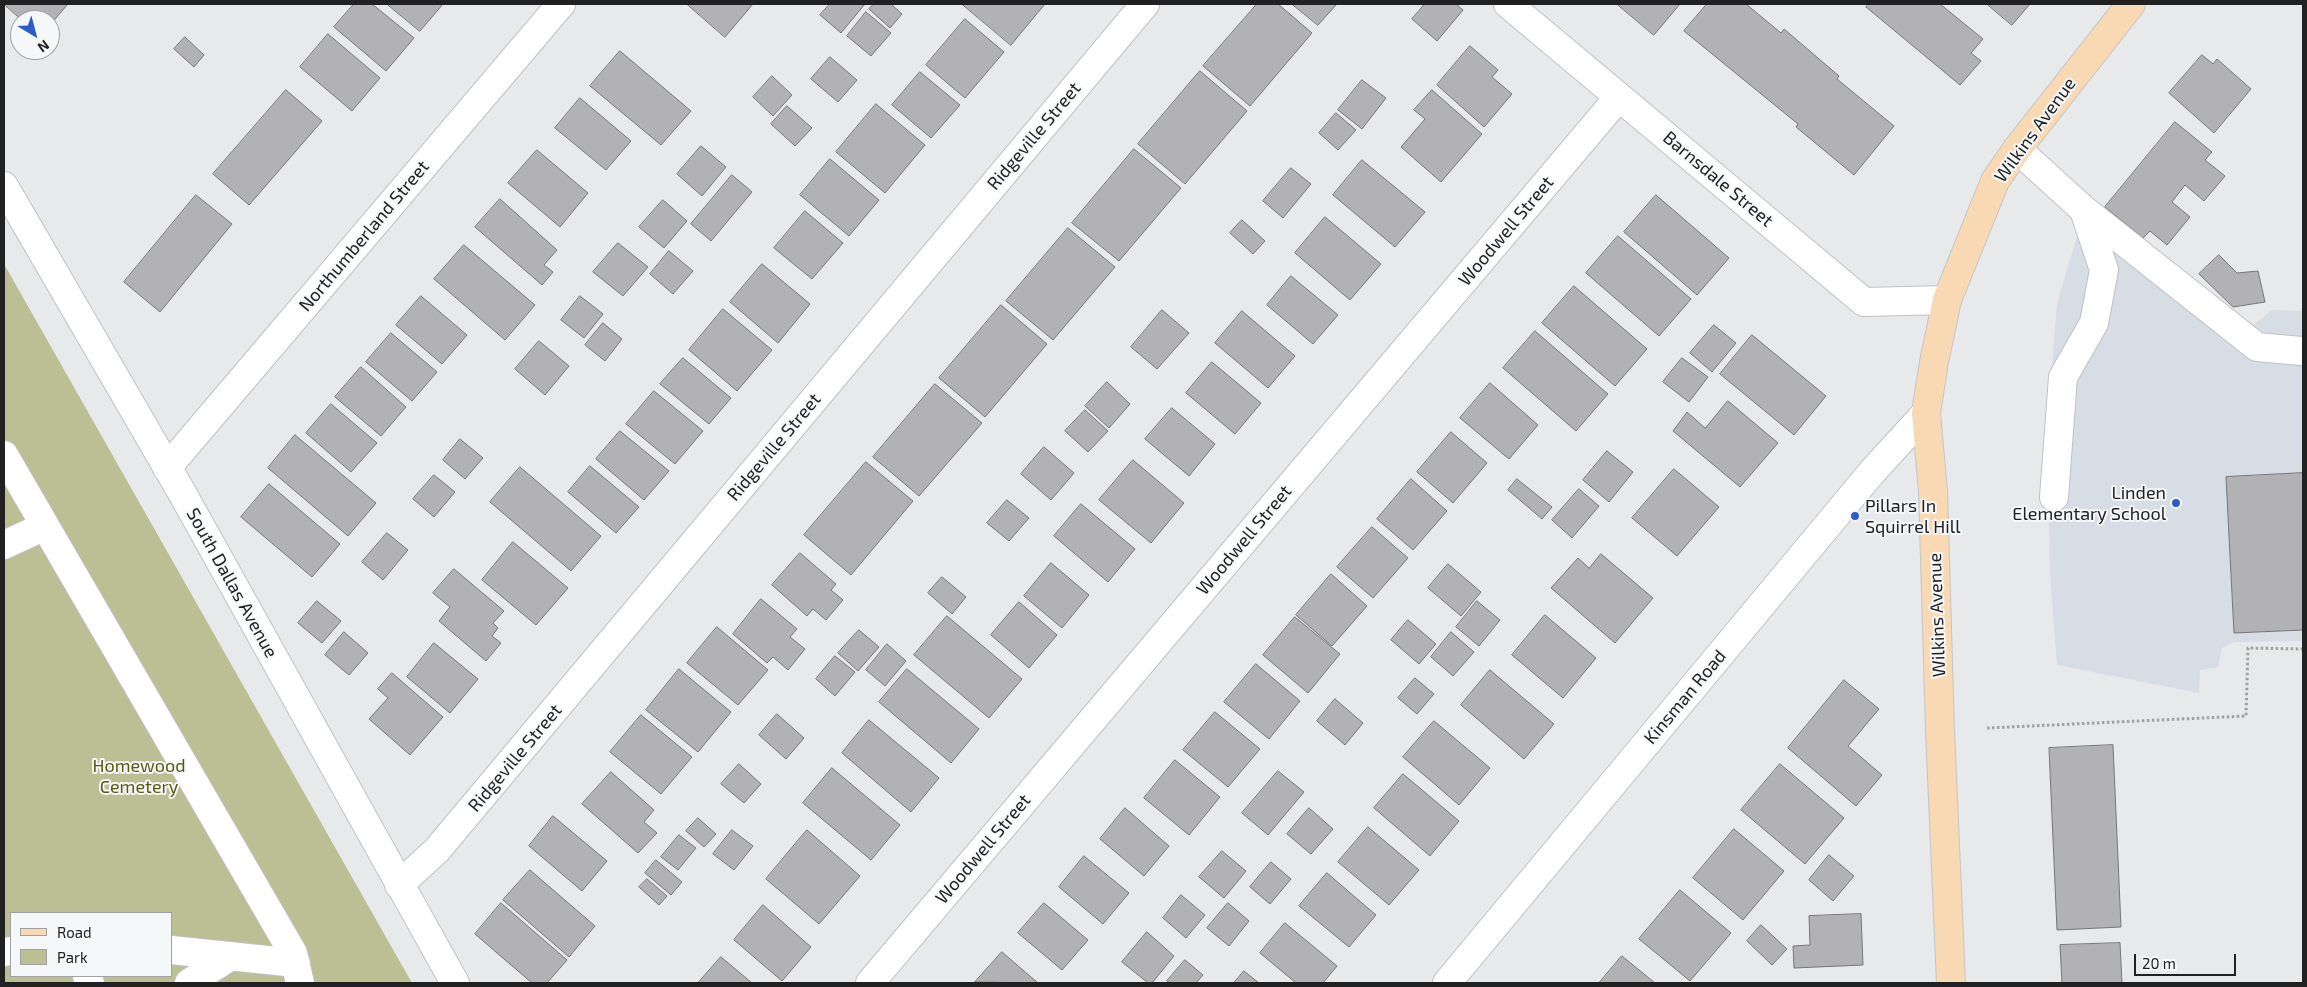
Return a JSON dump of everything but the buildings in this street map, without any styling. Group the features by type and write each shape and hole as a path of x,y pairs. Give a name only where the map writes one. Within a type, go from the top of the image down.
{"main road":[{"name":"Wilkins Avenue","path":"1951,983 1933,491 1926,413 1947,300 1995,181 2017,149 2131,4"}],"street":[{"name":"Northumberland Street","path":"167,468 561,4"},
{"name":"Ridgeville Street","path":"399,885 437,850 1145,4"},
{"name":"Barnsdale Street","path":"1508,4 1864,302 1947,300"},
{"name":"Woodwell Street","path":"870,983 1619,97"},
{"path":"2017,149 2084,210 2257,346 2301,351"},
{"name":"South Dallas Avenue","path":"4,186 167,468 455,983"},
{"path":"2054,497 2064,378 2094,323 2104,270 2084,210"},
{"name":"Kinsman Road","path":"1447,983 1872,472 1926,413"},
{"path":"4,455 294,953 298,973 231,956 172,950"},
{"path":"4,545 45,526"},
{"path":"189,983 231,956"}],"path":[{"path":"1987,728 2246,716 2248,648 2303,649"}],"shaded area":[{"name":"Linden Elementary School","path":"2082,220 2239,337 2272,310 2303,311 2303,641 2234,642 2222,648 2218,667 2200,670 2199,693 2057,665 2050,573 2047,432 2057,303"}],"green space":[{"name":"Homewood Cemetery","path":"4,264 412,983 4,983"}],"place":[{"name":"Linden Elementary School","path":"2176,503"},
{"name":"Pillars In Squirrel Hill","path":"1855,516"}]}
